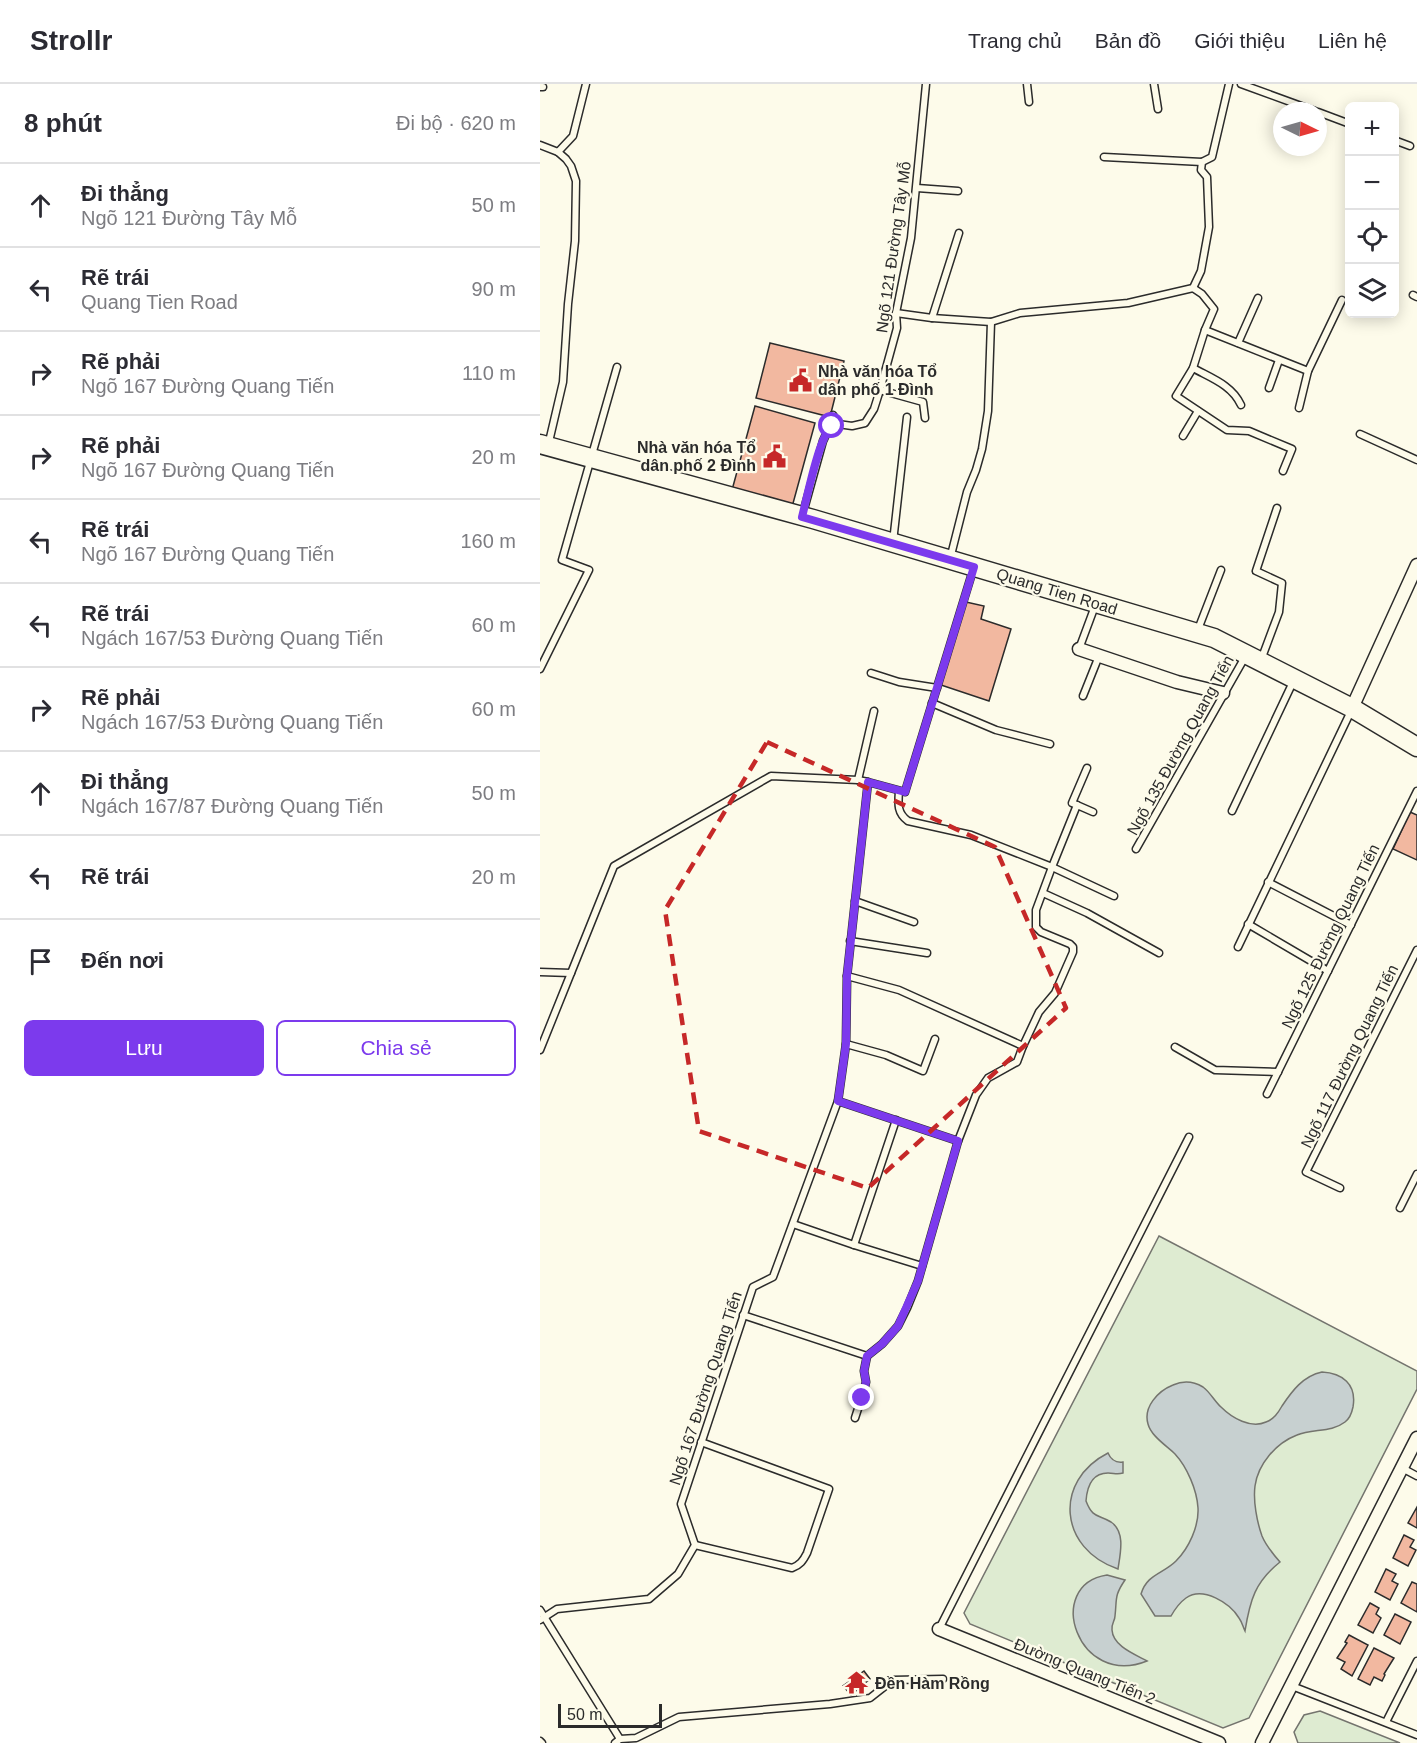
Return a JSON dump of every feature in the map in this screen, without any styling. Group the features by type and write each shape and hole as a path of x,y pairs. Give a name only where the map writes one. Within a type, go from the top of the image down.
{"street":[{"name":"Quang Tien Road","path":"544,445 756,501 802,517 1214,638 1352,708 1417,747"},
{"path":"1352,708 1417,565"},
{"path":"1079,649 1177,682 1223,693"},
{"path":"1262,1743 1417,1438"},
{"name":"Đường Quang Tiến 2","path":"939,1629 1219,1743"}],"lane":[{"path":"558,152 573,136 586,84"},
{"name":"Ngõ 121 Đường Tây Mỗ","path":"838,424 858,426 865,423 874,409 897,328 896,313 911,238 917,188 926,84"},
{"path":"1027,84 1029,102"},
{"path":"1154,84 1158,109"},
{"path":"1104,157 1202,162 1212,157 1229,84"},
{"path":"1241,84 1289,102"},
{"path":"1327,116 1345,122"},
{"path":"1399,142 1410,146"},
{"path":"540,145 558,152 566,159 576,181 575,241 563,382 544,445"},
{"path":"1193,288 1201,271 1209,227 1207,177 1201,170 1202,162"},
{"path":"917,188 958,191"},
{"path":"932,318 959,233"},
{"path":"896,313 992,322 1020,313 1128,303 1193,288 1202,294 1214,309 1193,368 1176,396 1227,430 1249,431 1292,449 1283,471"},
{"path":"1238,343 1258,298"},
{"path":"1299,408 1308,371 1342,300"},
{"path":"950,559 967,492 982,449 988,411 992,322"},
{"path":"1205,330 1308,371"},
{"path":"1269,388 1279,360"},
{"path":"540,669 589,570 562,560 617,367"},
{"path":"1193,368 1224,384 1232,391 1241,405"},
{"path":"880,390 923,402 925,418"},
{"path":"1183,436 1198,411"},
{"path":"802,517 823,441 829,428 838,424 833,415"},
{"path":"893,543 907,417"},
{"path":"1360,434 1417,460"},
{"name":"Ngõ 135 Đường Quang Tiến","path":"1136,849 1223,693 1254,657 1279,612 1282,583 1256,571 1277,508"},
{"path":"540,1050 614,866 771,776 858,780 905,792 974,567"},
{"path":"1196,632 1221,570"},
{"path":"1079,649 1096,603"},
{"path":"1083,696 1099,656"},
{"path":"871,673 899,682 938,688"},
{"path":"1232,812 1295,679"},
{"path":"932,703 996,730 1050,744"},
{"path":"1238,947 1352,708"},
{"path":"858,780 874,711"},
{"path":"1086,768 1072,803 1093,812"},
{"name":"Ngõ 167 Đường Quang Tiến","path":"695,1545 681,1504 753,1287 773,1277 838,1101 846,1044 850,941 868,782"},
{"path":"899,791 899,810 901,816 908,820 971,835 1052,867 1114,896"},
{"name":"Ngõ 125 Đường Quang Tiến","path":"1267,1094 1417,791"},
{"path":"855,1418 866,1382 864,1371 867,1356 882,1344 898,1326 907,1308 922,1266 958,1141 976,1095 988,1078 1017,1062 1039,1012 1055,993 1073,952 1070,944 1041,932 1035,927 1036,910 1077,805"},
{"path":"1268,882 1351,925"},
{"path":"1043,893 1087,913 1160,953"},
{"path":"855,901 915,922"},
{"path":"1248,924 1328,971"},
{"path":"850,941 927,953"},
{"name":"Ngõ 117 Đường Quang Tiến","path":"1340,1188 1306,1172 1417,950"},
{"path":"540,972 571,973"},
{"path":"847,976 899,990 1023,1046"},
{"path":"846,1044 886,1055 923,1071 935,1039"},
{"path":"1175,1047 1215,1070 1278,1072"},
{"path":"838,1101 958,1141"},
{"path":"854,1245 896,1120"},
{"path":"939,1629 1189,1137"},
{"path":"1400,1208 1417,1174"},
{"path":"793,1224 922,1266"},
{"path":"743,1315 867,1356"},
{"path":"542,1618 557,1609 649,1599 678,1574 695,1545 792,1568 804,1560 829,1489 701,1443"},
{"path":"1402,1468 1417,1476"},
{"path":"540,1610 542,1618 617,1741 636,1738 679,1717 830,1704 870,1698 893,1680 943,1679"},
{"path":"1386,1722 1417,1661"},
{"path":"1291,1685 1417,1736"}],"highlighted area":[{"path":"767,742 995,847 1066,1008 868,1188 699,1131 665,910"}],"green space":[{"path":"1159,1236 1417,1371 1417,1389 1249,1718 1223,1728 970,1624 964,1613"},
{"path":"1320,1711 1400,1743 1298,1743 1294,1732 1304,1715"}],"shaded area":[{"path":"1322,1372 1342,1377 1347,1381 1353,1392 1353,1409 1348,1419 1340,1425 1303,1433 1282,1443 1269,1455 1260,1470 1255,1486 1257,1518 1264,1540 1280,1562 1259,1584 1249,1610 1245,1631 1235,1612 1223,1602 1208,1595 1200,1594 1186,1598 1171,1616 1155,1616 1141,1594 1147,1582 1176,1561 1185,1550 1195,1529 1198,1508 1193,1486 1184,1465 1156,1437 1148,1424 1148,1412 1153,1400 1173,1385 1191,1383 1203,1387 1225,1411 1236,1418 1248,1423 1260,1424 1276,1416 1299,1385 1309,1377"},
{"path":"1108,1453 1110,1458 1123,1462 1123,1473 1108,1473 1094,1478 1089,1486 1086,1501 1094,1513 1111,1522 1119,1532 1121,1551 1118,1569 1098,1559 1084,1546 1074,1531 1070,1514 1071,1497 1078,1480 1090,1465"},
{"path":"1107,1575 1125,1580 1117,1598 1112,1628 1113,1636 1125,1649 1147,1661 1123,1666 1103,1661 1087,1649 1077,1632 1073,1614 1077,1597 1088,1583"}],"building":[{"name":"Nhà văn hóa Tổ dân phố 1 Đình","path":"770,343 844,361 830,417 756,398"},
{"name":"Nhà văn hóa Tổ dân phố 2 Đình","path":"755,406 815,423 792,507 732,490"},
{"path":"966,602 984,606 981,619 1011,629 989,701 941,685"},
{"path":"1410,812 1417,815 1417,860 1393,849"},
{"path":"1417,1507 1417,1528 1408,1523"},
{"path":"1404,1535 1414,1540 1410,1547 1416,1550 1408,1566 1393,1558"},
{"path":"1386,1569 1396,1574 1392,1581 1398,1584 1390,1600 1375,1592"},
{"path":"1412,1582 1417,1584 1417,1612 1401,1603"},
{"path":"1370,1603 1379,1608 1376,1614 1381,1618 1373,1633 1358,1625"},
{"path":"1395,1614 1411,1622 1400,1644 1384,1635"},
{"path":"1349,1635 1368,1645 1352,1676 1341,1669 1345,1662 1337,1658 1347,1643 1345,1642"},
{"path":"1374,1648 1394,1658 1382,1681 1374,1677 1370,1685 1358,1679"},
{"name":"Đền Hàm Rồng","path":"864,1671 870,1679 851,1695 843,1686"}],"place":[{"name":"Nhà văn hóa Tổ dân phố 1 Đình","path":"800,380"},
{"name":"Nhà văn hóa Tổ dân phố 2 Đình","path":"774,456"},
{"name":"Đền Hàm Rồng","path":"857,1683"}],"route":[{"path":"832,426 823,441 802,517 974,567 905,792 868,782 847,976 846,1044 838,1101 958,1141 918,1281 898,1326 882,1344 867,1356 864,1371 866,1382 862,1398"}]}
